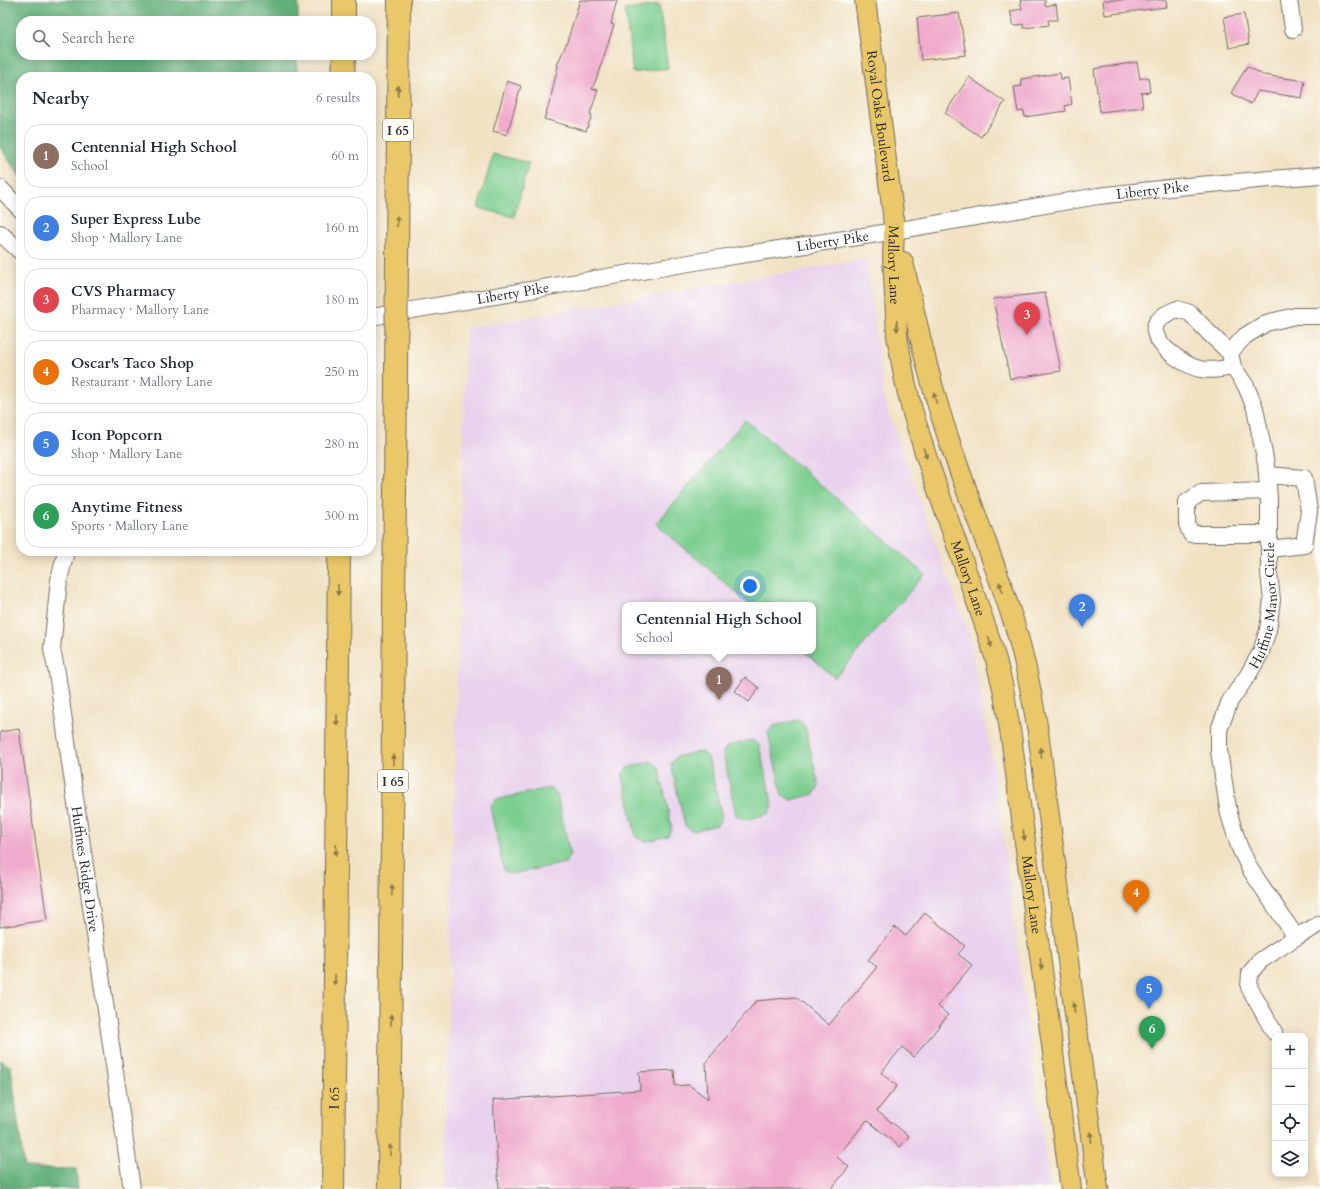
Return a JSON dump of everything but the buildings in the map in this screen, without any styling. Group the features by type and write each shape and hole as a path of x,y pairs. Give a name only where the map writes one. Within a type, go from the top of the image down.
{"highway":[{"path":"344,0 344,16"},
{"name":"I 65","path":"389,1189 399,0"},
{"path":"343,72 344,60"},
{"name":"I 65","path":"333,1189 338,556"}],"main road":[{"name":"Royal Oaks Boulevard","path":"865,0 893,213 894,231"},
{"name":"Mallory Lane","path":"894,231 901,254 928,374 936,401 1014,623 1031,692 1037,725 1098,1189"},
{"name":"Mallory Lane","path":"894,231 893,256 897,336 905,381 926,456 987,631 1003,688 1011,736 1071,1189"},
{"path":"1019,796 1045,792"}],"street":[{"path":"1289,0 1293,29"},
{"name":"Liberty Pike","path":"376,316 1098,196 1187,186 1320,175"},
{"path":"0,188 16,205"},
{"path":"0,233 16,247"},
{"name":"Huffine Manor Circle","path":"1296,937 1250,869 1239,846 1229,814 1219,751 1219,730 1230,701 1248,675 1261,652 1268,630 1272,600 1269,573 1270,542 1266,464 1255,408 1246,386 1232,360 1232,350 1245,336 1266,323 1295,316 1320,316"},
{"path":"1304,478 1309,511 1304,545 1270,542 1191,534 1187,524 1187,502 1201,493 1304,478"},
{"name":"Huffines Ridge Drive","path":"65,556 59,580 52,649 57,673 132,1189"},
{"path":"1274,1032 1249,987 1250,973 1260,961 1296,937 1320,924"}],"shaded area":[{"path":"867,259 884,400 970,638 993,762 1050,1189 444,1189 466,328"}],"green space":[{"path":"0,0 298,0 298,16 16,16 16,60 297,60 297,72 16,72 16,171 0,147"},
{"path":"659,5 668,68 633,73 625,10"},
{"path":"493,154 529,163 514,217 478,208"},
{"path":"745,420 925,574 835,678 807,654 816,654 816,602 747,602 656,524"},
{"path":"798,720 805,726 819,786 814,794 791,800 782,795 768,733 773,726"},
{"path":"752,740 759,745 773,806 768,814 745,820 736,815 723,753 727,746"},
{"path":"700,751 708,757 722,817 717,825 694,831 685,826 671,764 676,757"},
{"path":"651,761 659,767 672,828 668,836 645,842 636,837 622,774 627,768"},
{"path":"549,788 557,794 570,855 565,863 511,874 504,871 490,807 495,800"},
{"path":"0,1060 11,1067 24,1168 76,1169 78,1189 0,1189"}],"place":[{"name":"CVS Pharmacy","path":"1027,335"},
{"name":"Super Express Lube","path":"1082,627"},
{"name":"Centennial High School","path":"719,700"},
{"name":"Oscar's Taco Shop","path":"1136,913"},
{"name":"Icon Popcorn","path":"1149,1009"},
{"name":"Anytime Fitness","path":"1152,1049"}]}
